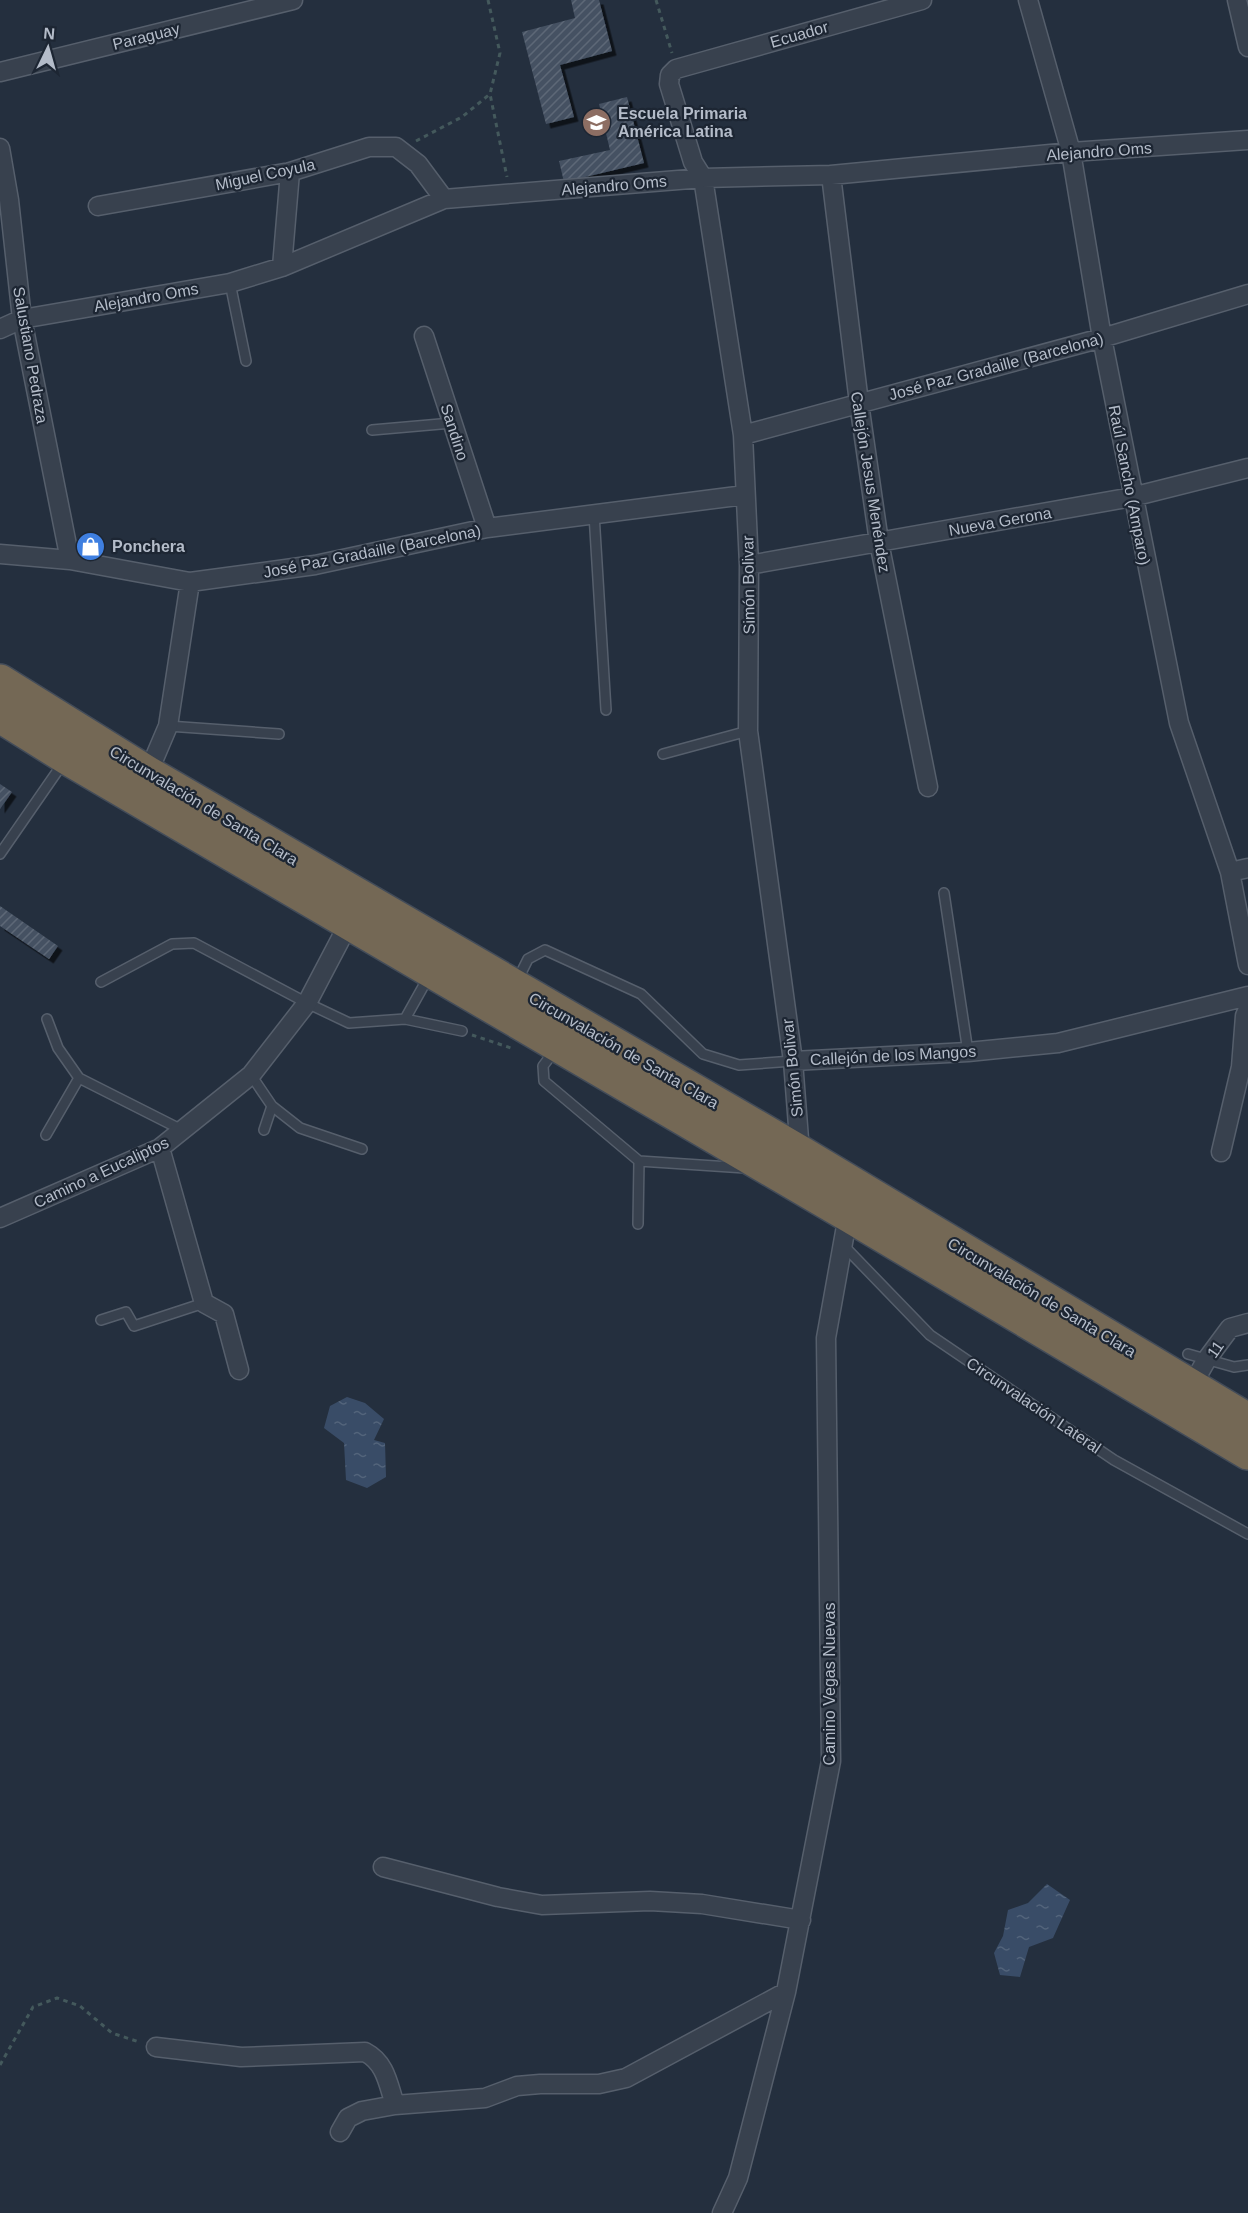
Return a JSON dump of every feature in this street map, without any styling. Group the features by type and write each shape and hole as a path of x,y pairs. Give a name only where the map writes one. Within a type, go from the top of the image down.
{"highway":[{"name":"Circunvalación de Santa Clara","path":"0,681 148,773 515,986 786,1167 845,1230 1248,1453"},
{"name":"Circunvalación de Santa Clara","path":"0,716 66,758 432,971 551,1056 786,1167 1199,1373 1248,1420"}],"street":[{"name":"Paraguay","path":"0,72 293,0"},
{"name":"Ecuador","path":"676,69 922,0"},
{"name":"Raúl Sancho (Amparo)","path":"1028,0 1071,152 1102,338 1132,497 1179,723 1230,872 1248,965"},
{"path":"1237,0 1248,48"},
{"name":"Simón Bolivar","path":"676,69 670,75 669,84 693,162 703,178 742,435 749,565 748,731 793,1061 786,1167"},
{"name":"Alejandro Oms","path":"0,329 22,319 230,283 282,267 444,199 703,178 831,175 1071,152 1248,140"},
{"name":"Miguel Coyula","path":"98,206 290,172 369,147 396,147"},
{"path":"396,147 418,164 444,199"},
{"name":"Salustiano Pedraza","path":"0,148 4,201 22,319 70,560"},
{"path":"282,267 290,172"},
{"name":"Callejón Jesus Menéndez","path":"831,175 859,403 879,542 928,787"},
{"name":"José Paz Gradaille (Barcelona)","path":"742,435 1102,338 1248,294"},
{"name":"Sandino","path":"424,336 487,528"},
{"name":"Nueva Gerona","path":"749,565 1132,497 1248,468"},
{"name":"José Paz Gradaille (Barcelona)","path":"0,554 70,560 190,582 315,565 487,528 745,495"},
{"path":"148,773 168,726 190,582"},
{"path":"1230,872 1248,868"},
{"name":"Camino a Eucaliptos","path":"0,1218 160,1148 251,1075 307,1003 349,923"},
{"name":"Callejón de los Mangos","path":"793,1061 968,1052 1058,1043 1248,996"},
{"path":"1221,1152 1241,1067 1245,1016 1248,1009"},
{"path":"160,1148 204,1303 224,1314 239,1370"},
{"name":"Camino Vegas Nuevas","path":"722,2213 738,2178 786,1992 831,1761 826,1338 845,1230"},
{"name":"11","path":"1199,1373 1230,1328 1248,1323"},
{"path":"383,1867 498,1897 542,1905 650,1901 702,1904 801,1920"},
{"path":"340,2132 348,2118 362,2111 395,2105 485,2098 517,2086 599,2084 626,2078 786,1992"},
{"path":"156,2047 241,2057 365,2052 375,2057 382,2066 395,2105"}],"lane":[{"path":"230,283 246,361"},
{"path":"372,430 452,423"},
{"path":"594,514 606,710"},
{"path":"168,726 279,734"},
{"path":"663,754 748,731"},
{"path":"0,854 66,758"},
{"path":"944,893 968,1052"},
{"path":"101,982 172,944 194,943 349,1023 405,1019 462,1031"},
{"name":"Callejón de los Mangos","path":"515,986 528,959 545,950 641,994 703,1054 739,1065 793,1061"},
{"path":"405,1019 432,971"},
{"path":"47,1019 58,1048 79,1078 184,1131"},
{"path":"551,1056 544,1081 639,1161 786,1167"},
{"path":"251,1075 272,1106 300,1128 362,1149"},
{"path":"46,1135 79,1078"},
{"path":"264,1130 272,1106"},
{"path":"638,1224 639,1161"},
{"name":"Circunvalación Lateral","path":"845,1230 930,1335 1114,1460 1248,1534"},
{"path":"101,1320 126,1312 134,1326 204,1303"},
{"path":"1188,1354 1199,1373 1248,1365"}],"path":[{"path":"488,0 501,52 490,94 511,194"},
{"path":"656,0 676,69"},
{"path":"396,147 415,142 462,117 490,94"},
{"path":"462,1031 517,1050 551,1056"},
{"path":"0,2065 33,2007 57,1998 80,2006 112,2033 156,2047"}],"water":[{"path":"347,1397 365,1403 384,1419 374,1440 385,1443 386,1477 367,1488 346,1480 344,1443 324,1428 330,1406"},
{"path":"1047,1884 1070,1900 1053,1938 1029,1947 1020,1977 1000,1975 994,1953 1003,1936 1008,1910 1028,1903"}],"building":[{"path":"571,0 599,0 612,51 560,65 574,117 546,124 522,32 575,18"},
{"path":"627,97 644,163 564,182 559,161 610,150 599,104"},
{"path":"0,784 12,792 0,809"},
{"path":"0,906 58,946 49,959 0,926"}],"place":[{"name":"Escuela Primaria América Latina","path":"597,122"},
{"name":"Ponchera","path":"91,546"}]}
